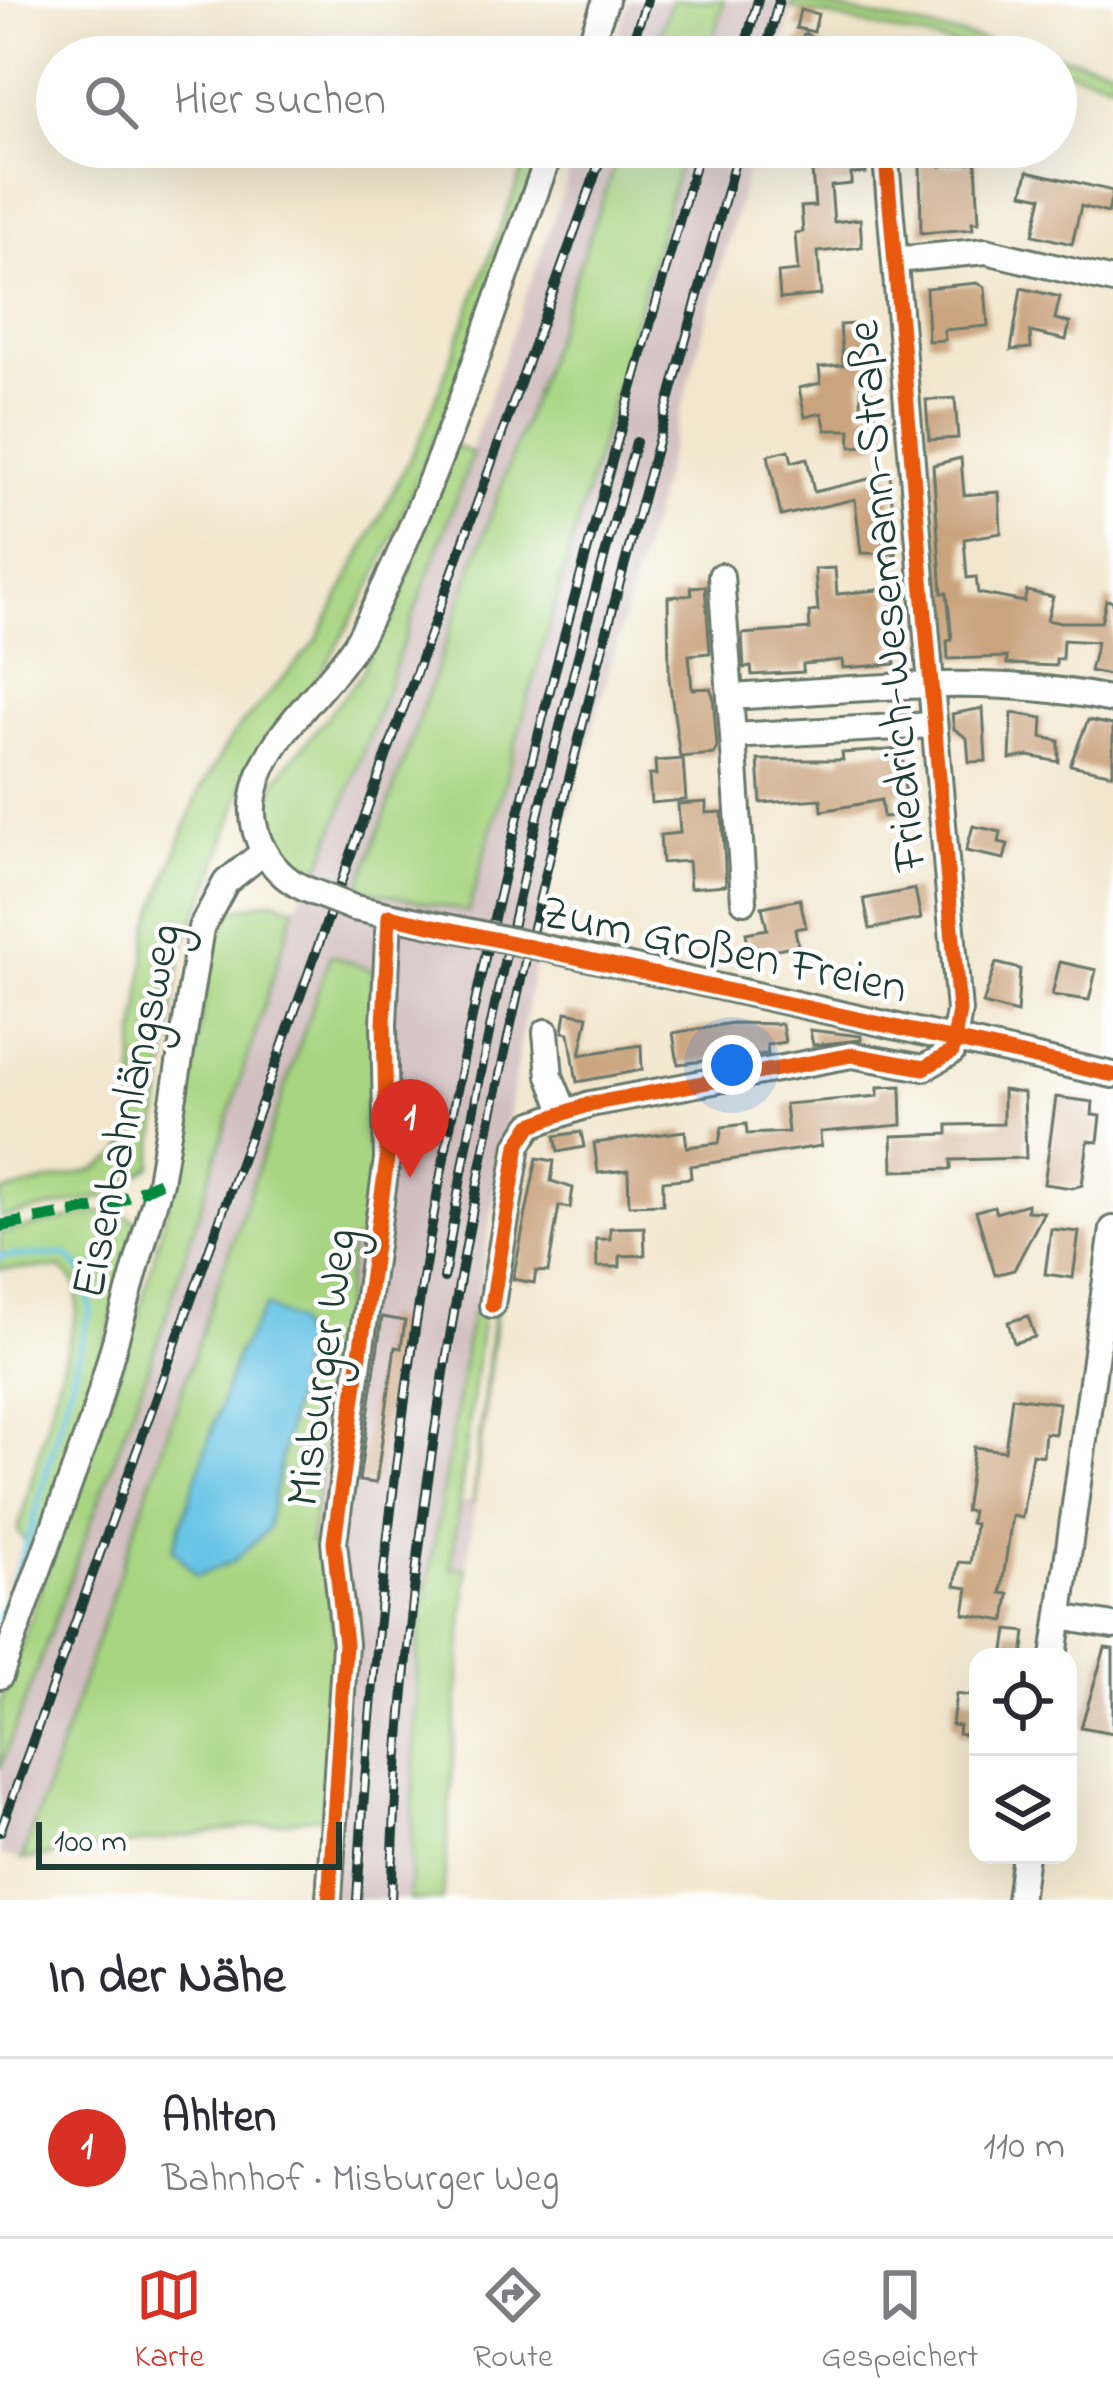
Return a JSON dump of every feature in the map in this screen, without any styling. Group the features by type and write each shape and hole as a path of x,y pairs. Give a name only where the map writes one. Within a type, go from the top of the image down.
{"street":[{"path":"593,36 606,0"},
{"path":"264,852 252,813 261,772 328,683 370,615 420,506 544,168"},
{"name":"Friedrich-Wesemann-Straße","path":"887,168 959,1011 955,1039"},
{"path":"896,260 986,251 1113,281"},
{"path":"721,576 744,901"},
{"path":"730,697 930,686 1072,691 1113,700"},
{"path":"733,736 933,724"},
{"name":"Zum Großen Freien","path":"264,852 290,883 353,908 1113,1075"},
{"name":"Eisenbahnlängsweg","path":"0,1676 94,1416 160,1182 201,928 226,882 264,852"},
{"name":"Misburger Weg","path":"329,1900 345,1644 334,1542 387,1159 384,1024 389,916"},
{"path":"545,1032 550,1076 564,1110"},
{"path":"492,1305 518,1145 531,1125 564,1110 852,1055 924,1068 944,1061 955,1039"},
{"path":"1056,1648 1101,1393 1113,1229"},
{"path":"1061,1617 1113,1625"},
{"path":"1019,1900 1024,1864"}],"shaded area":[{"path":"630,0 672,0 659,36 617,36"},
{"path":"724,0 794,0 785,36 715,36"},
{"path":"571,168 614,168 359,887 467,912 678,168 748,168 544,906 418,1646 410,1900 320,1900 323,1816 310,1543 352,1241 365,1243 331,956 22,1860 0,1855 0,1769 158,1341 307,874 322,863"},
{"path":"461,1502 475,1502 467,1568 451,1569"}],"green space":[{"path":"672,0 724,0 715,36 659,36"},
{"path":"794,0 965,36 914,36 792,8"},
{"path":"1077,59 1113,67 1113,82 1077,73"},
{"path":"523,168 537,168 448,406 376,577 315,684 247,773 212,881 182,948 152,1166 104,1197 0,1218 0,1193 95,1170 122,1153 135,1121 134,1053 149,925 199,792 234,733 316,642 423,433"},
{"path":"614,168 678,168 468,912 359,888"},
{"path":"450,445 473,453 322,863 307,874 290,865 267,807 278,777 361,675"},
{"path":"274,900 295,907 158,1341 0,1769 0,1703 138,1316 174,1181 213,941 235,909"},
{"path":"330,955 372,970 378,1149 366,1243 352,1242 310,1542 323,1544 337,1650 323,1816 22,1860"},
{"path":"116,1209 138,1223 82,1428 32,1552 18,1531 77,1310 77,1285 61,1268 0,1269 0,1233"},
{"path":"497,1309 473,1504 493,1310"},
{"path":"483,1312 451,1568 467,1568 443,1900 410,1900 418,1646 471,1314"}],"water":[{"path":"266,1306 296,1322 304,1344 267,1530 234,1561 197,1576 173,1549 237,1354"}],"building":[{"path":"800,10 818,14 814,32 796,28"},
{"path":"812,168 865,168 866,173 851,174 851,184 831,186 834,222 860,219 862,247 818,252 821,295 780,299 778,273 798,271 795,233 803,232 801,207 815,206"},
{"path":"920,168 976,168 979,222 972,222 973,229 921,233"},
{"path":"1028,171 1113,191 1108,213 1081,206 1072,244 1033,235 1042,197 1023,193"},
{"path":"977,283 985,287 988,326 944,330 945,340 928,341 926,288"},
{"path":"1021,288 1060,297 1055,319 1070,323 1066,340 1030,332 1031,348 1011,350"},
{"path":"869,323 874,377 861,378 861,411 875,410 878,445 851,447 850,430 826,430 822,413 805,417 799,388 821,383 819,367 843,365 840,325"},
{"path":"955,398 958,438 929,440 926,400"},
{"path":"789,450 792,462 807,458 814,492 890,474 896,554 861,553 855,499 781,516 768,455"},
{"path":"961,458 964,495 999,492 1001,533 964,539 967,578 976,577 978,593 1024,602 1027,591 1053,597 1047,620 1056,622 1101,622 1106,600 1113,601 1113,676 1090,671 1097,642 1063,640 1062,659 1056,659 1056,666 1007,664 1007,657 948,659 947,641 952,640 947,593 942,593 933,465"},
{"path":"835,568 837,594 889,589 895,664 843,668 842,660 803,664 803,672 752,675 751,667 744,668 742,634 810,629 809,612 818,611 815,569"},
{"path":"705,586 710,653 689,655 692,689 710,688 713,695 717,747 714,754 680,757 669,678 668,597 692,595 691,587"},
{"path":"983,708 986,761 969,762 967,738 954,729 952,714"},
{"path":"1012,713 1043,718 1042,737 1059,741 1059,762 1029,756 1010,759"},
{"path":"1088,720 1113,725 1113,774 1070,765"},
{"path":"902,749 905,792 896,793 898,816 883,817 881,800 822,811 821,799 761,803 758,760 843,760 842,753"},
{"path":"683,759 686,800 651,803 649,775 656,775 655,761"},
{"path":"706,802 706,813 722,812 726,885 690,888 688,861 662,863 660,835 680,833 678,804"},
{"path":"973,826 1001,832 999,842 1008,844 1004,859 966,851"},
{"path":"915,889 921,919 870,929 864,899"},
{"path":"800,899 806,927 795,929 798,945 750,954 746,933 767,929 762,907"},
{"path":"1060,962 1096,970 1089,1000 1052,995"},
{"path":"996,963 1020,969 1017,1013 983,1004"},
{"path":"566,1012 588,1016 580,1055 641,1045 642,1070 577,1082 569,1033 563,1032"},
{"path":"732,1023 782,1024 785,1042 767,1045 768,1054 678,1064 673,1033"},
{"path":"810,1030 861,1036 861,1040 813,1045"},
{"path":"901,1086 902,1125 820,1132 821,1146 690,1166 691,1178 663,1181 663,1204 629,1205 628,1170 598,1173 594,1143 685,1131 687,1147 719,1143 722,1127 746,1124 747,1134 788,1132 785,1104 878,1096 878,1087"},
{"path":"1003,1090 1024,1093 1026,1158 951,1160 951,1169 893,1171 892,1136 948,1134 948,1125 1003,1124"},
{"path":"1056,1097 1093,1102 1092,1115 1101,1116 1098,1142 1088,1141 1082,1185 1072,1188 1044,1184"},
{"path":"581,1132 584,1147 558,1152 555,1136"},
{"path":"537,1158 554,1161 551,1181 573,1188 570,1208 559,1206 548,1272 536,1271 534,1283 513,1279"},
{"path":"1027,1204 1027,1211 1044,1212 1014,1270 995,1275 976,1211 994,1206 996,1213"},
{"path":"644,1227 645,1255 620,1256 620,1267 597,1267 596,1239 610,1239 610,1228"},
{"path":"1051,1229 1079,1232 1073,1278 1045,1274"},
{"path":"1028,1316 1035,1337 1014,1343 1008,1322"},
{"path":"382,1317 405,1321 401,1348 395,1347 376,1483 359,1481"},
{"path":"1012,1397 1059,1403 1055,1434 1045,1433 1043,1456 1032,1454 1022,1518 1012,1516 1001,1593 1009,1594 1005,1621 964,1614 968,1588 955,1586 959,1562 970,1563 973,1544 972,1511 965,1511 974,1447 1005,1451"},
{"path":"1008,1630 1026,1632 1024,1648 1005,1648"},
{"path":"1105,1648 1113,1649 1113,1733 1081,1727"},
{"path":"956,1694 969,1696 969,1736 958,1734 959,1726 952,1725"}],"waterway":[{"path":"0,1256 67,1255 88,1277 90,1310 31,1531 0,1618"}],"railway":[{"path":"634,36 647,0"},
{"path":"748,36 758,0"},
{"path":"770,36 779,0"},
{"path":"0,1832 597,168"},
{"path":"357,1900 390,1520 415,1330 447,1142 530,766 694,168"},
{"path":"391,1900 405,1676 432,1454 468,1233 565,796 733,168"},
{"path":"444,1278 482,1067 528,857 636,442"}],"marked path":[{"path":"0,1226 108,1206 160,1182"}],"cycle path":[{"path":"492,1305 518,1145 531,1125 590,1104 852,1055 924,1068 952,1052 959,1011 887,168"},
{"path":"329,1900 345,1644 334,1542 387,1159 384,1024 389,916 1113,1075"}],"place":[{"name":"Ahlten","path":"410,1178"}]}
